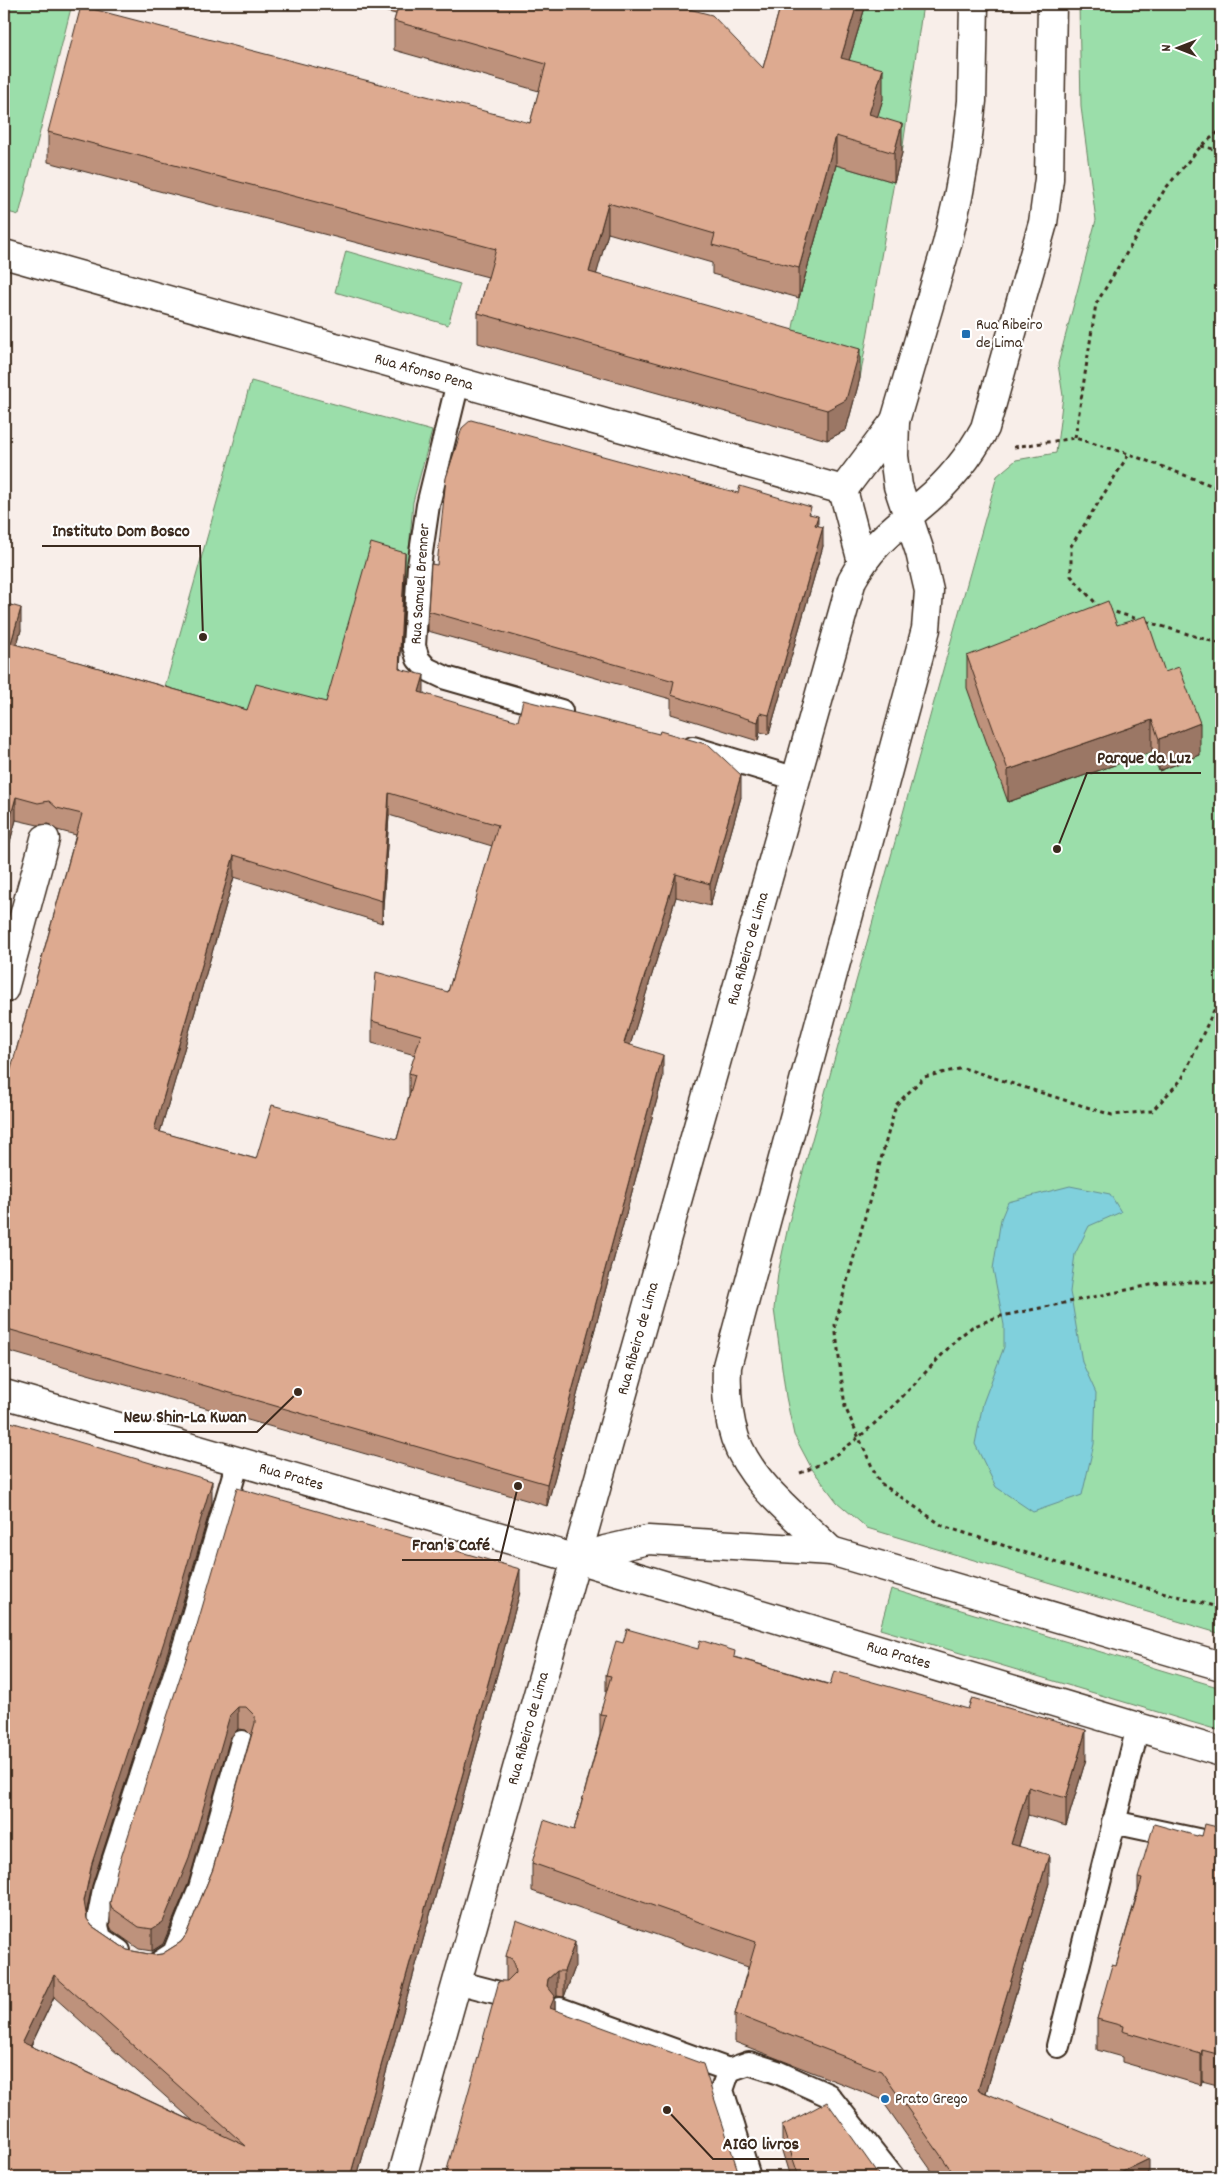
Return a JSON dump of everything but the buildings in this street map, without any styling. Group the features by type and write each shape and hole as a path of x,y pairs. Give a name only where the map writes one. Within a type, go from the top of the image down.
{"main road":[{"path":"831,1551 764,1485 745,1459 735,1438 729,1414 726,1391 727,1366 926,629 929,591 920,552 898,486 895,463 895,420 947,244 958,197 966,153 972,101 974,4"},
{"name":"Rua Ribeiro de Lima","path":"402,2177 578,1559 852,580 862,562 883,536 926,501 972,453 985,428 1043,223 1049,179 1052,4"},
{"name":"Rua Afonso Pena","path":"4,254 843,490"},
{"path":"862,562 843,490 895,420"},
{"path":"4,989 45,839"},
{"name":"Rua Prates","path":"4,1394 578,1559 1221,1752"},
{"path":"578,1559 605,1550 648,1540 831,1551 1221,1666"}],"lane":[{"name":"Rua Samuel Brenner","path":"458,382 428,505 419,566 414,646 418,659 426,669 446,678 578,716"},
{"path":"672,742 797,779"},
{"path":"238,1461 185,1643 104,1889 96,1926 100,1938 134,1962 155,1965 174,1953 200,1888 242,1742"},
{"path":"1058,2046 1138,1727"},
{"path":"1114,1822 1221,1845"},
{"path":"457,1982 503,1994"},
{"path":"560,2009 729,2070 749,2063 777,2072 828,2095 893,2177"},
{"path":"729,2070 722,2090 749,2177"}],"path":[{"path":"1075,438 1096,304 1165,189 1201,146 1221,130"},
{"path":"1201,146 1221,151"},
{"path":"972,453 1075,438 1129,454 1221,489"},
{"path":"1129,454 1071,546 1071,576 1100,608 1221,644"},
{"path":"1221,995 1182,1079 1152,1111 1112,1115 963,1068 924,1077 896,1105 835,1325 845,1407 879,1482 943,1526 1077,1569 1221,1608"},
{"path":"764,1485 812,1469 860,1438 958,1338 972,1327 997,1317 1165,1282 1221,1282"}],"green space":[{"path":"4,4 72,4 19,215 4,211"},
{"path":"866,4 923,4 902,153 841,87"},
{"path":"1079,4 1221,4 1221,1634 867,1528 837,1502 812,1469 794,1435 786,1397 774,1309 778,1273 789,1222 997,476 1016,460 1056,453 1063,396 1058,364 1096,220 1081,107"},
{"path":"836,165 894,182 860,378 787,357 799,298"},
{"path":"346,251 460,284 448,325 335,292"},
{"path":"251,381 432,431 413,502 407,576 371,566 326,725 247,733 159,708"},
{"path":"891,1589 1221,1688 1221,1731 880,1629"}],"water":[{"path":"1070,1186 1110,1194 1121,1212 1089,1226 1075,1254 1070,1292 1082,1362 1096,1393 1094,1444 1082,1495 1033,1512 996,1487 975,1444 983,1403 1004,1347 1004,1325 993,1269 1001,1219 1008,1202"}],"place":[{"name":"Rua Ribeiro de Lima","path":"966,334"},
{"name":"Instituto Dom Bosco","path":"203,637"},
{"name":"Parque da Luz","path":"1057,849"},
{"name":"New Shin-La Kwan","path":"298,1392"},
{"name":"Fran's Café","path":"518,1486"},
{"name":"Prato Grego","path":"885,2099"},
{"name":"AIGO livros","path":"667,2110"}]}
